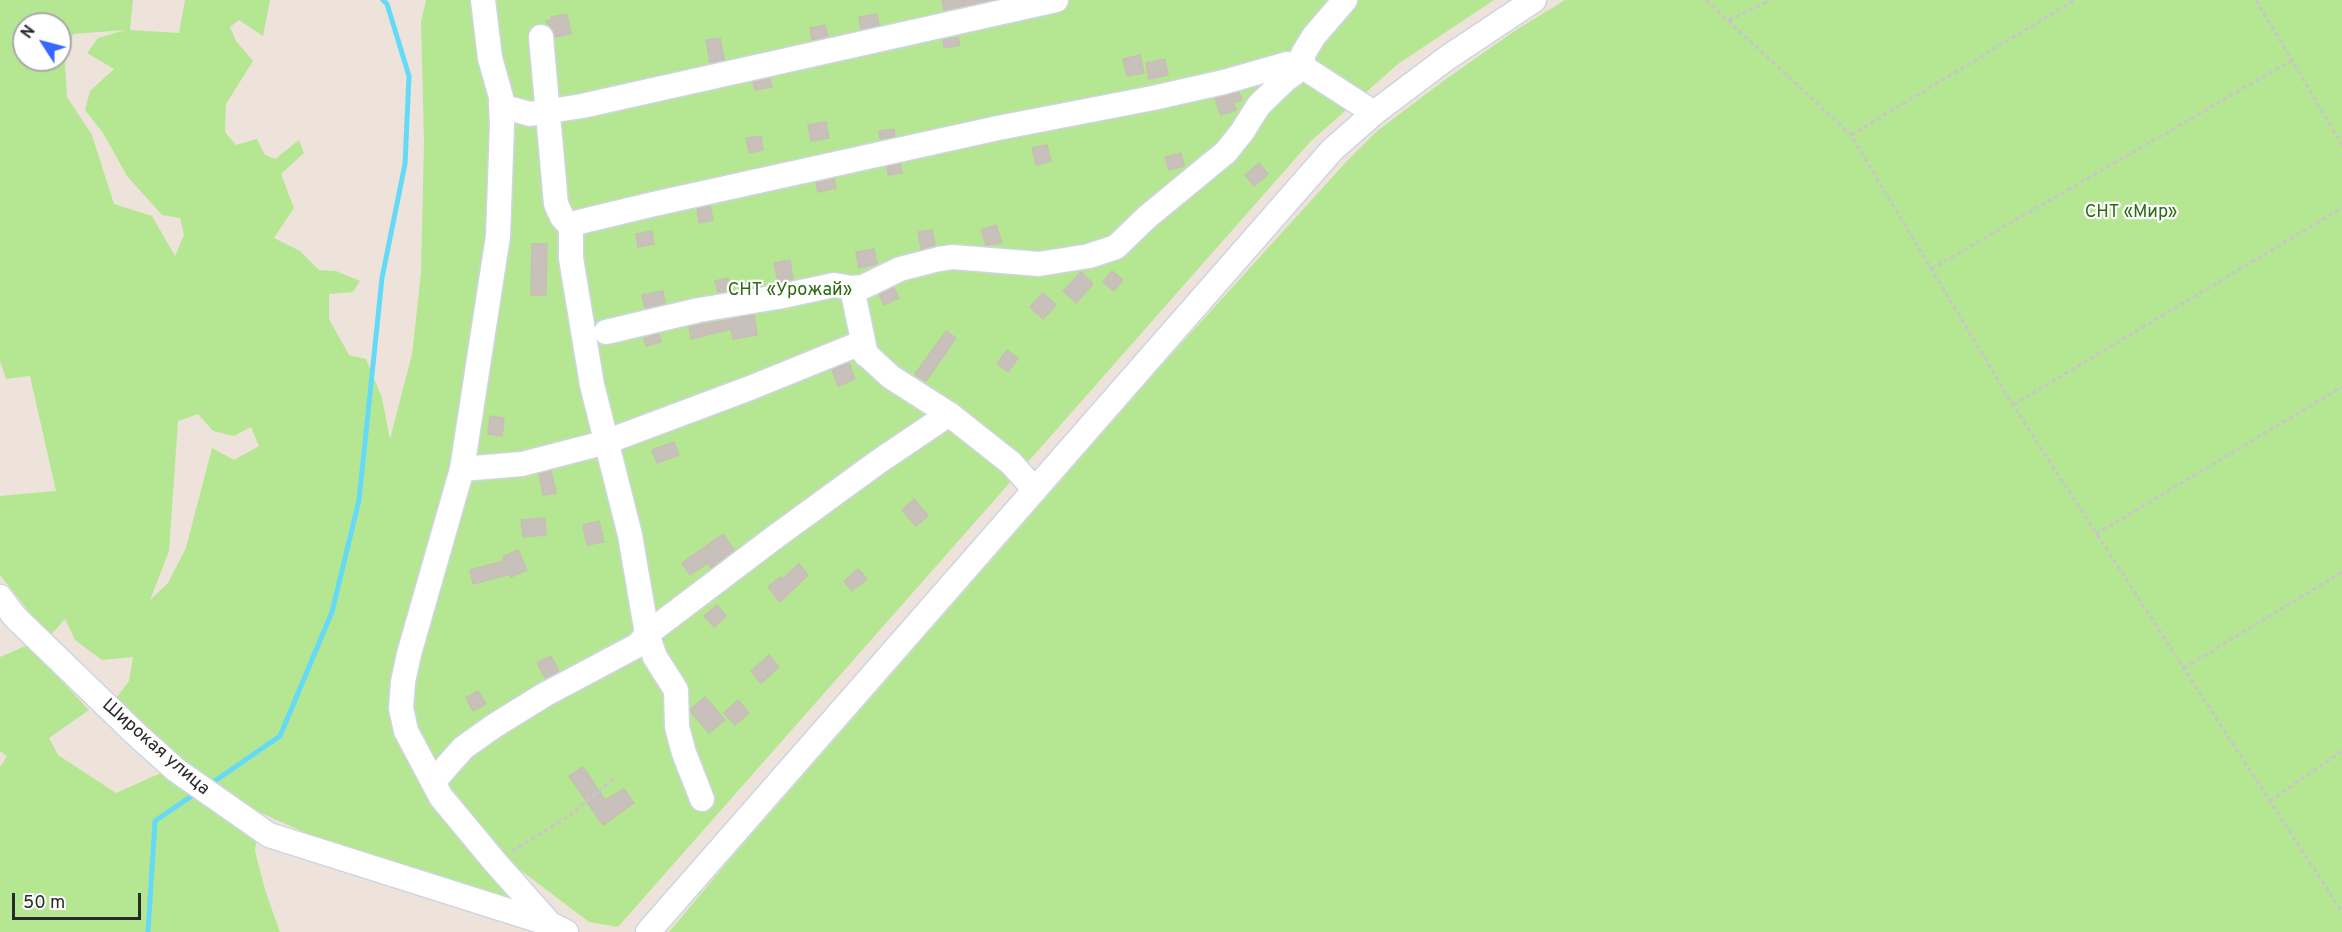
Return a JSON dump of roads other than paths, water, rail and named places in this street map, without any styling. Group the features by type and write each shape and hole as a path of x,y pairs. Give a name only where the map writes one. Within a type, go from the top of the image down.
{"street":[{"path":"483,0 488,44 501,97 498,236 462,469 434,562 403,682 401,708 406,730 441,796 495,862 558,928"},
{"path":"488,44 499,0"},
{"path":"501,106 530,114 582,106 1056,0"},
{"path":"1303,68 1303,54 1314,36 1345,0"},
{"path":"648,932 1332,150 1374,113 1447,58 1534,0"},
{"path":"541,38 556,204 562,217 571,227 571,258 592,385 630,535 647,634 655,657 676,690 677,727 684,753 702,799"},
{"path":"571,227 579,222 654,204 998,128 1153,98 1224,82 1287,64 1303,68 1374,113"},
{"path":"606,332 699,310 834,285 863,287 900,269 939,259 953,257 1039,264 1089,256 1116,247 1147,217 1226,152 1259,105 1285,80 1303,68"},
{"path":"852,288 866,355"},
{"path":"462,469 522,464 606,442 856,345 891,377 949,414 1011,463 1035,489"},
{"path":"433,782 463,748 544,695 638,645 647,634 868,469 949,414"},
{"name":"Широкая улица","path":"0,597 15,617 176,770 269,835 558,928"}],"waterway":[{"path":"209,785 280,736 332,612 359,500 382,278 405,164 409,76 387,4 383,0"},
{"path":"148,932 155,821 196,793"}],"park label":[{"name":"СНТ «Мир»","path":"2131,213"},
{"name":"СНТ «Урожай»","path":"790,291"}]}
